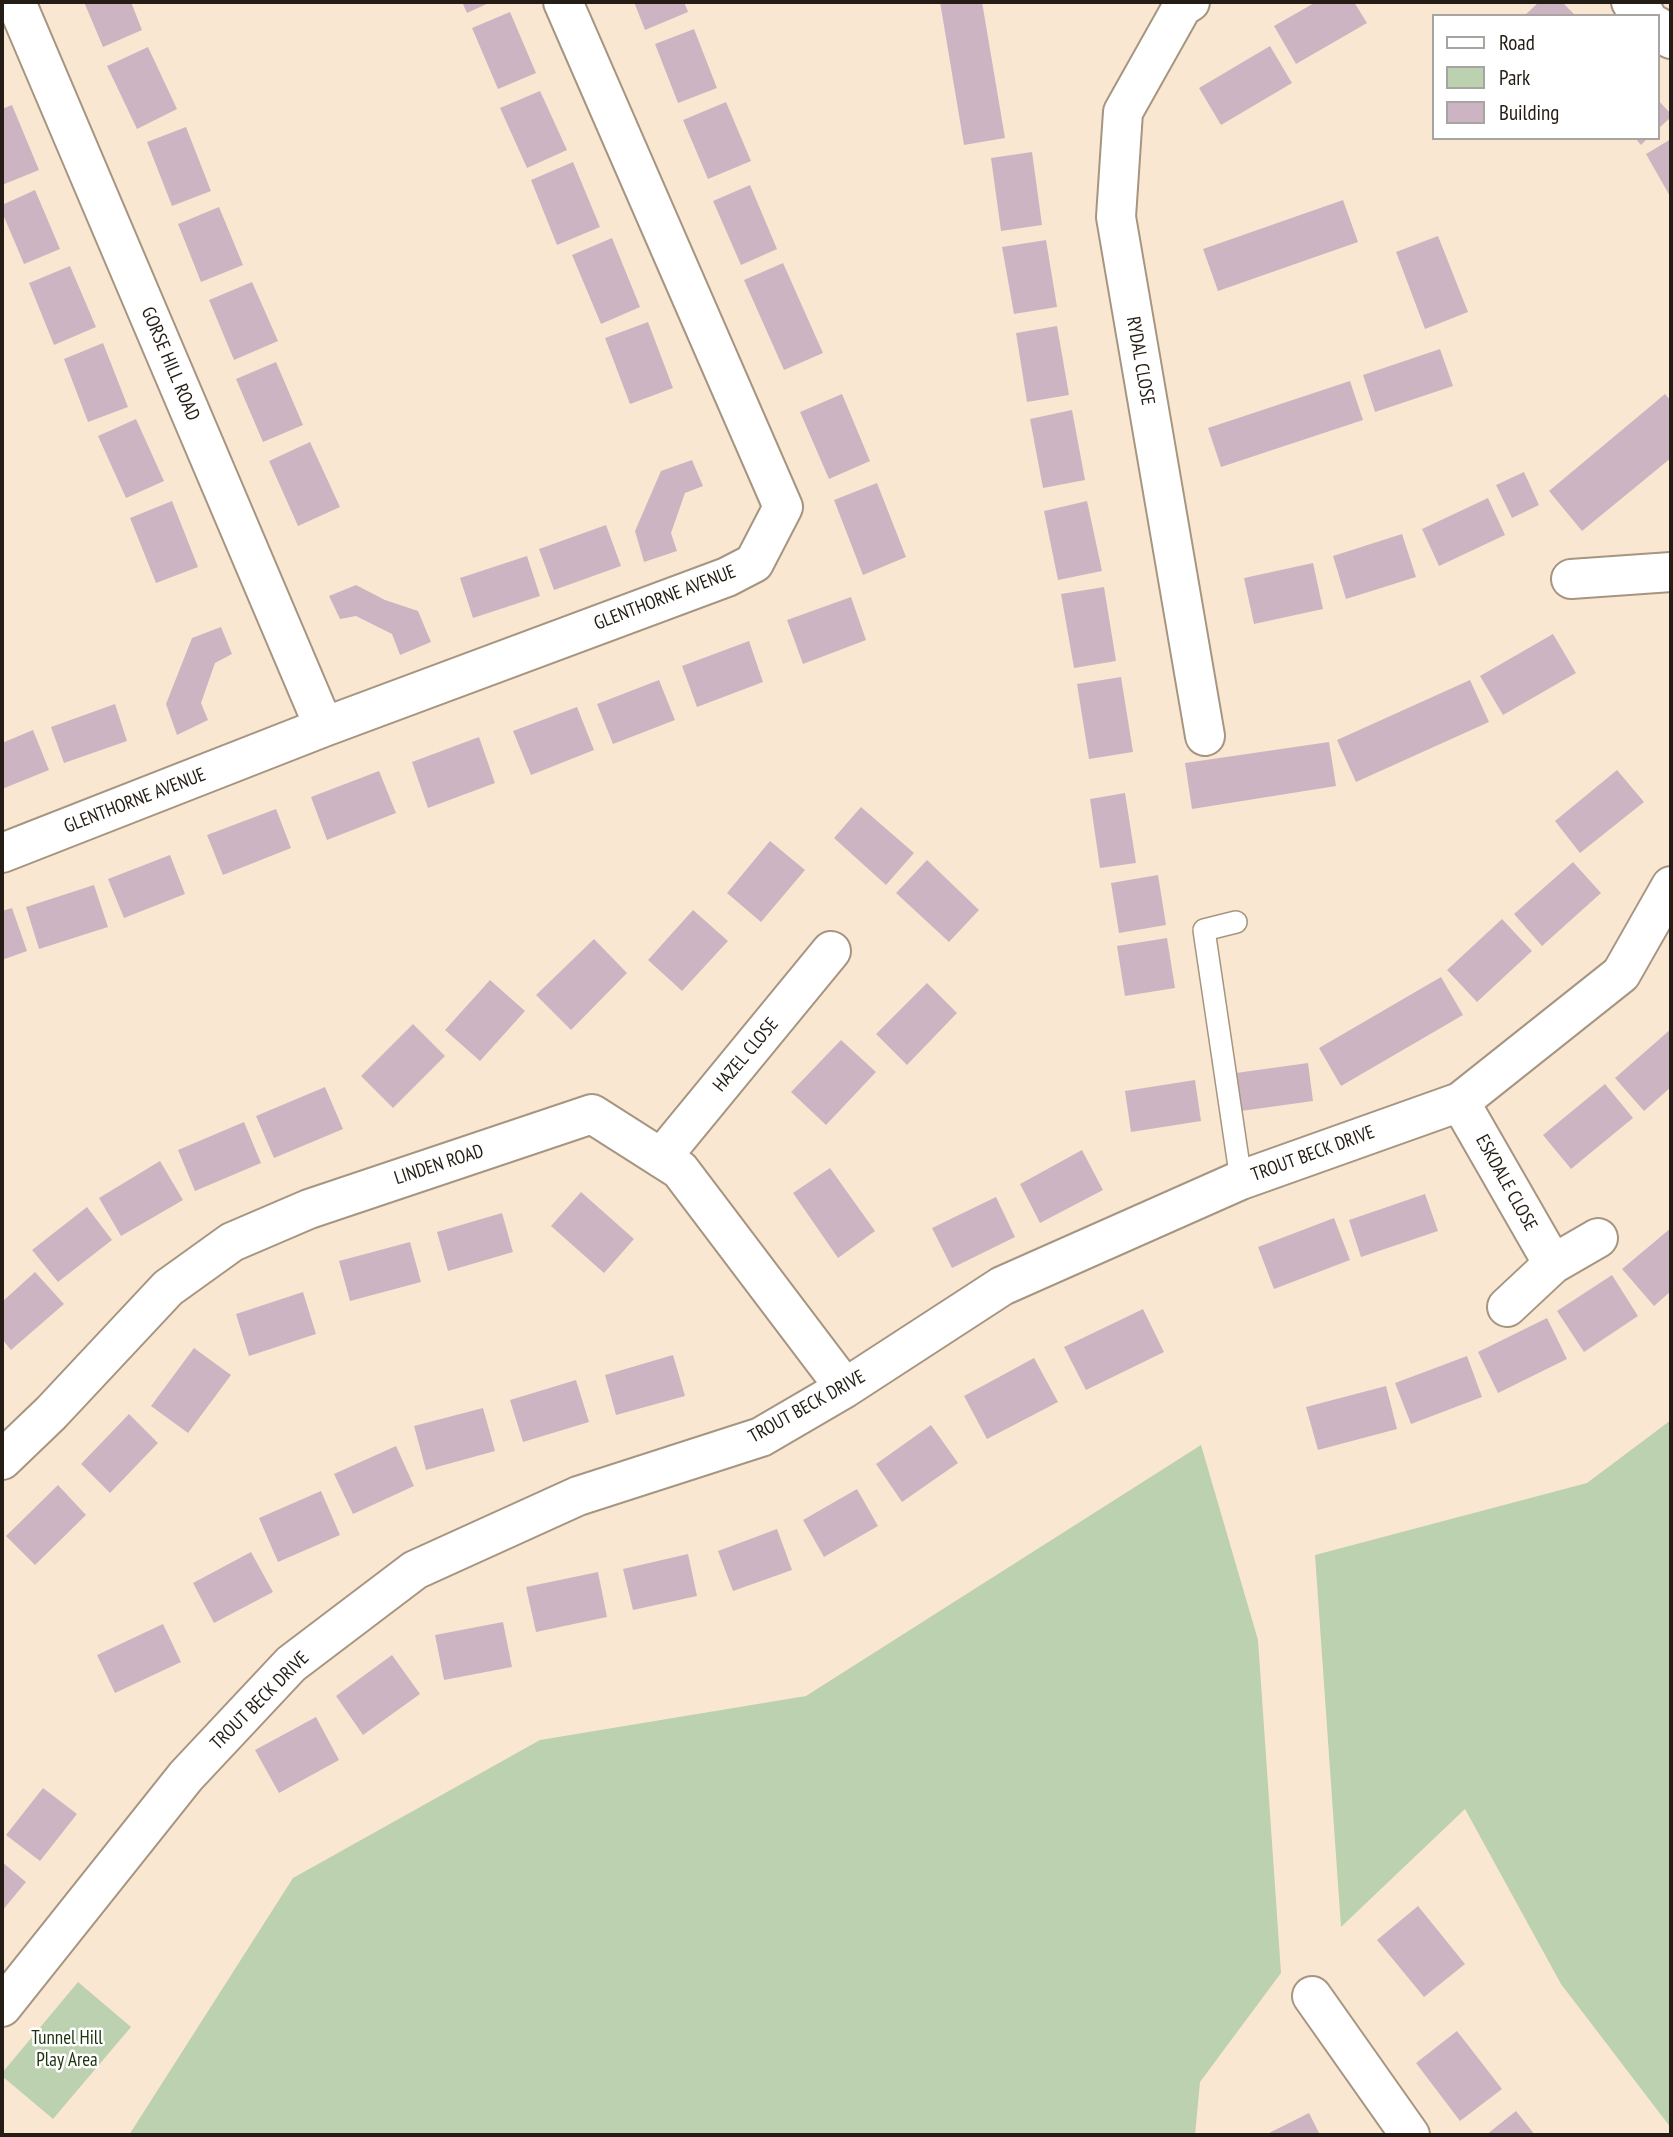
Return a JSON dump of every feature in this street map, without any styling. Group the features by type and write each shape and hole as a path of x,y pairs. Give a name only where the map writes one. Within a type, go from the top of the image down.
{"street":[{"name":"GORSE HILL ROAD","path":"16,2 324,727"},
{"name":"GLENTHORNE AVENUE","path":"2,853 324,727 727,576 754,563 783,507 563,2"},
{"name":"RYDAL CLOSE","path":"1190,2 1182,7 1123,112 1116,217 1205,736"},
{"path":"1631,2 1644,14"},
{"path":"1571,579 1671,572"},
{"name":"TROUT BECK DRIVE","path":"2,2007 186,1776 291,1664 415,1570 578,1496 761,1437 845,1388 1002,1286 1241,1180 1460,1102 1621,974 1671,886"},
{"name":"HAZEL CLOSE","path":"661,1158 831,951"},
{"name":"ESKDALE CLOSE","path":"1460,1102 1553,1264"},
{"name":"LINDEN ROAD","path":"2,1460 51,1413 168,1288 232,1241 309,1209 592,1114 680,1170 845,1388"},
{"path":"1507,1307 1553,1264 1598,1238"},
{"path":"1312,1996 1410,2135"}],"lane":[{"path":"1236,922 1204,930 1241,1180"}],"green space":[{"path":"1671,1420 1671,2128 1561,1984 1465,1809 1341,1927 1315,1555 1587,1483"},
{"path":"1201,1445 1258,1640 1281,1973 1200,2082 1195,2135 129,2135 293,1878 540,1740 806,1696"},
{"name":"Tunnel Hill Play Area","path":"78,1982 131,2027 53,2119 2,2076 2,2073"}],"building":[{"path":"84,2 131,2 142,30 103,47"},
{"path":"462,2 491,2 467,13"},
{"path":"634,2 684,2 688,12 645,30"},
{"path":"940,2 982,2 1005,138 964,145"},
{"path":"1316,2 1354,2 1367,23 1296,64 1274,26"},
{"path":"1539,2 1562,2 1574,14 1526,14"},
{"path":"510,12 536,73 498,89 472,28"},
{"path":"694,29 717,88 678,103 655,44"},
{"path":"1270,46 1292,83 1221,125 1199,88"},
{"path":"148,47 177,109 137,129 107,66"},
{"path":"540,91 567,150 527,168 500,108"},
{"path":"1659,101 1671,114 1659,128"},
{"path":"726,102 751,161 708,179 683,120"},
{"path":"12,105 39,170 2,185 2,109"},
{"path":"186,127 211,191 172,206 147,142"},
{"path":"1671,139 1671,198 1646,154"},
{"path":"1032,152 1042,225 1001,231 991,158"},
{"path":"573,162 600,227 557,245 531,180"},
{"path":"750,185 777,249 741,265 713,201"},
{"path":"35,190 60,249 24,264 2,212 2,205"},
{"path":"1343,200 1358,242 1218,291 1203,249"},
{"path":"219,207 243,265 201,282 178,224"},
{"path":"1438,236 1468,312 1425,329 1396,252"},
{"path":"612,238 640,307 601,324 572,255"},
{"path":"1046,240 1057,307 1014,314 1002,247"},
{"path":"783,263 823,353 784,370 744,280"},
{"path":"70,266 96,327 54,345 29,283"},
{"path":"252,282 278,341 234,360 209,300"},
{"path":"648,322 673,388 630,404 605,338"},
{"path":"1057,326 1069,395 1027,402 1016,333"},
{"path":"103,343 128,407 88,422 64,359"},
{"path":"1440,349 1453,386 1375,412 1363,375"},
{"path":"276,362 303,425 263,442 236,379"},
{"path":"1350,381 1363,420 1221,467 1208,428"},
{"path":"842,394 870,461 829,479 800,412"},
{"path":"1665,394 1671,401 1671,458 1582,531 1549,491"},
{"path":"1072,410 1085,480 1043,488 1030,419"},
{"path":"136,419 164,481 126,498 98,436"},
{"path":"310,442 340,507 298,526 269,461"},
{"path":"692,460 703,486 685,493 671,533 677,551 644,562 635,531 661,471"},
{"path":"1524,472 1539,505 1512,518 1496,485"},
{"path":"877,483 906,557 863,575 834,500"},
{"path":"1488,498 1505,535 1439,566 1422,529"},
{"path":"172,501 198,567 156,583 130,518"},
{"path":"1087,501 1102,571 1058,580 1044,511"},
{"path":"606,525 621,566 554,590 539,549"},
{"path":"1402,534 1416,577 1346,599 1333,556"},
{"path":"527,556 540,596 473,618 460,578"},
{"path":"1313,563 1323,609 1254,624 1244,578"},
{"path":"356,585 385,600 418,611 431,642 400,655 392,634 356,616 340,619 329,596"},
{"path":"1104,587 1116,661 1074,668 1061,594"},
{"path":"851,597 866,640 803,664 787,620"},
{"path":"221,627 232,654 215,663 201,703 208,720 177,735 166,704 192,638"},
{"path":"1553,634 1576,673 1503,715 1480,676"},
{"path":"749,641 763,682 697,707 682,666"},
{"path":"1121,677 1133,752 1089,759 1077,684"},
{"path":"659,680 675,720 613,744 597,704"},
{"path":"1470,680 1489,722 1356,782 1337,740"},
{"path":"115,704 127,741 64,763 51,727"},
{"path":"577,707 594,750 531,775 513,731"},
{"path":"33,730 49,770 2,789 2,743"},
{"path":"479,737 495,783 428,808 412,762"},
{"path":"1329,742 1336,786 1192,809 1185,763"},
{"path":"1617,770 1644,802 1580,853 1555,821"},
{"path":"379,771 396,813 327,840 311,797"},
{"path":"1125,793 1136,863 1100,868 1090,799"},
{"path":"861,807 914,853 886,885 834,838"},
{"path":"276,809 291,848 223,875 207,835"},
{"path":"770,841 805,870 761,922 727,893"},
{"path":"170,855 185,894 124,918 108,879"},
{"path":"927,860 979,910 949,942 896,893"},
{"path":"1573,862 1601,893 1542,946 1514,914"},
{"path":"1158,875 1166,925 1119,933 1111,883"},
{"path":"94,885 108,927 39,949 26,907"},
{"path":"12,908 27,951 2,960 2,911"},
{"path":"693,910 728,941 682,991 648,960"},
{"path":"1502,919 1532,951 1477,1002 1447,970"},
{"path":"1167,938 1175,988 1125,996 1117,946"},
{"path":"594,939 627,973 571,1030 536,995"},
{"path":"1441,977 1463,1015 1341,1086 1319,1048"},
{"path":"490,980 525,1011 480,1061 445,1030"},
{"path":"927,983 957,1013 907,1065 876,1034"},
{"path":"413,1024 445,1056 393,1108 361,1076"},
{"path":"1671,1029 1671,1087 1644,1111 1615,1078"},
{"path":"841,1040 876,1072 826,1125 791,1092"},
{"path":"1308,1063 1313,1101 1241,1111 1236,1073"},
{"path":"1195,1080 1201,1121 1131,1132 1125,1091"},
{"path":"1605,1084 1633,1118 1571,1169 1543,1135"},
{"path":"325,1087 343,1129 274,1158 256,1116"},
{"path":"244,1122 261,1163 195,1191 178,1150"},
{"path":"1082,1150 1103,1190 1040,1223 1020,1184"},
{"path":"160,1161 183,1200 121,1236 99,1198"},
{"path":"830,1168 875,1231 838,1258 793,1193"},
{"path":"581,1192 634,1239 604,1273 551,1226"},
{"path":"1425,1194 1438,1231 1361,1257 1349,1220"},
{"path":"996,1197 1015,1237 952,1268 932,1228"},
{"path":"87,1207 112,1240 58,1282 32,1250"},
{"path":"502,1213 513,1252 448,1271 437,1232"},
{"path":"1334,1218 1350,1260 1274,1289 1258,1247"},
{"path":"1671,1228 1671,1291 1654,1306 1622,1269"},
{"path":"410,1242 421,1282 350,1301 339,1261"},
{"path":"35,1272 64,1304 11,1350 2,1339 2,1302"},
{"path":"1612,1275 1638,1316 1584,1352 1557,1311"},
{"path":"303,1292 316,1334 249,1356 236,1314"},
{"path":"1143,1309 1164,1352 1086,1390 1064,1347"},
{"path":"1547,1318 1567,1359 1498,1393 1478,1352"},
{"path":"194,1348 231,1375 188,1433 151,1406"},
{"path":"673,1355 685,1396 616,1415 605,1375"},
{"path":"1467,1356 1482,1397 1411,1424 1395,1383"},
{"path":"1034,1358 1058,1402 987,1439 964,1396"},
{"path":"576,1380 589,1422 523,1442 510,1400"},
{"path":"1386,1386 1397,1429 1318,1450 1306,1407"},
{"path":"483,1408 495,1451 426,1470 414,1426"},
{"path":"129,1414 158,1443 110,1493 81,1464"},
{"path":"931,1425 958,1463 902,1502 876,1464"},
{"path":"396,1446 414,1486 353,1514 334,1474"},
{"path":"58,1485 86,1515 35,1565 6,1536"},
{"path":"857,1489 878,1526 824,1557 803,1520"},
{"path":"321,1491 340,1535 278,1562 259,1518"},
{"path":"777,1529 792,1570 733,1591 718,1551"},
{"path":"251,1552 273,1592 214,1623 193,1583"},
{"path":"688,1554 697,1596 633,1610 623,1569"},
{"path":"598,1572 607,1617 536,1632 526,1587"},
{"path":"503,1622 512,1667 444,1680 435,1635"},
{"path":"163,1624 181,1662 115,1693 97,1655"},
{"path":"392,1655 420,1694 363,1735 336,1696"},
{"path":"316,1717 339,1760 279,1793 255,1750"},
{"path":"43,1788 77,1814 40,1861 6,1835"},
{"path":"2,1862 26,1882 2,1911"},
{"path":"1418,1906 1465,1964 1424,1997 1377,1940"},
{"path":"1457,2031 1502,2089 1460,2121 1416,2063"},
{"path":"1516,2111 1535,2135 1486,2135"},
{"path":"1309,2113 1320,2135 1265,2135"}]}
